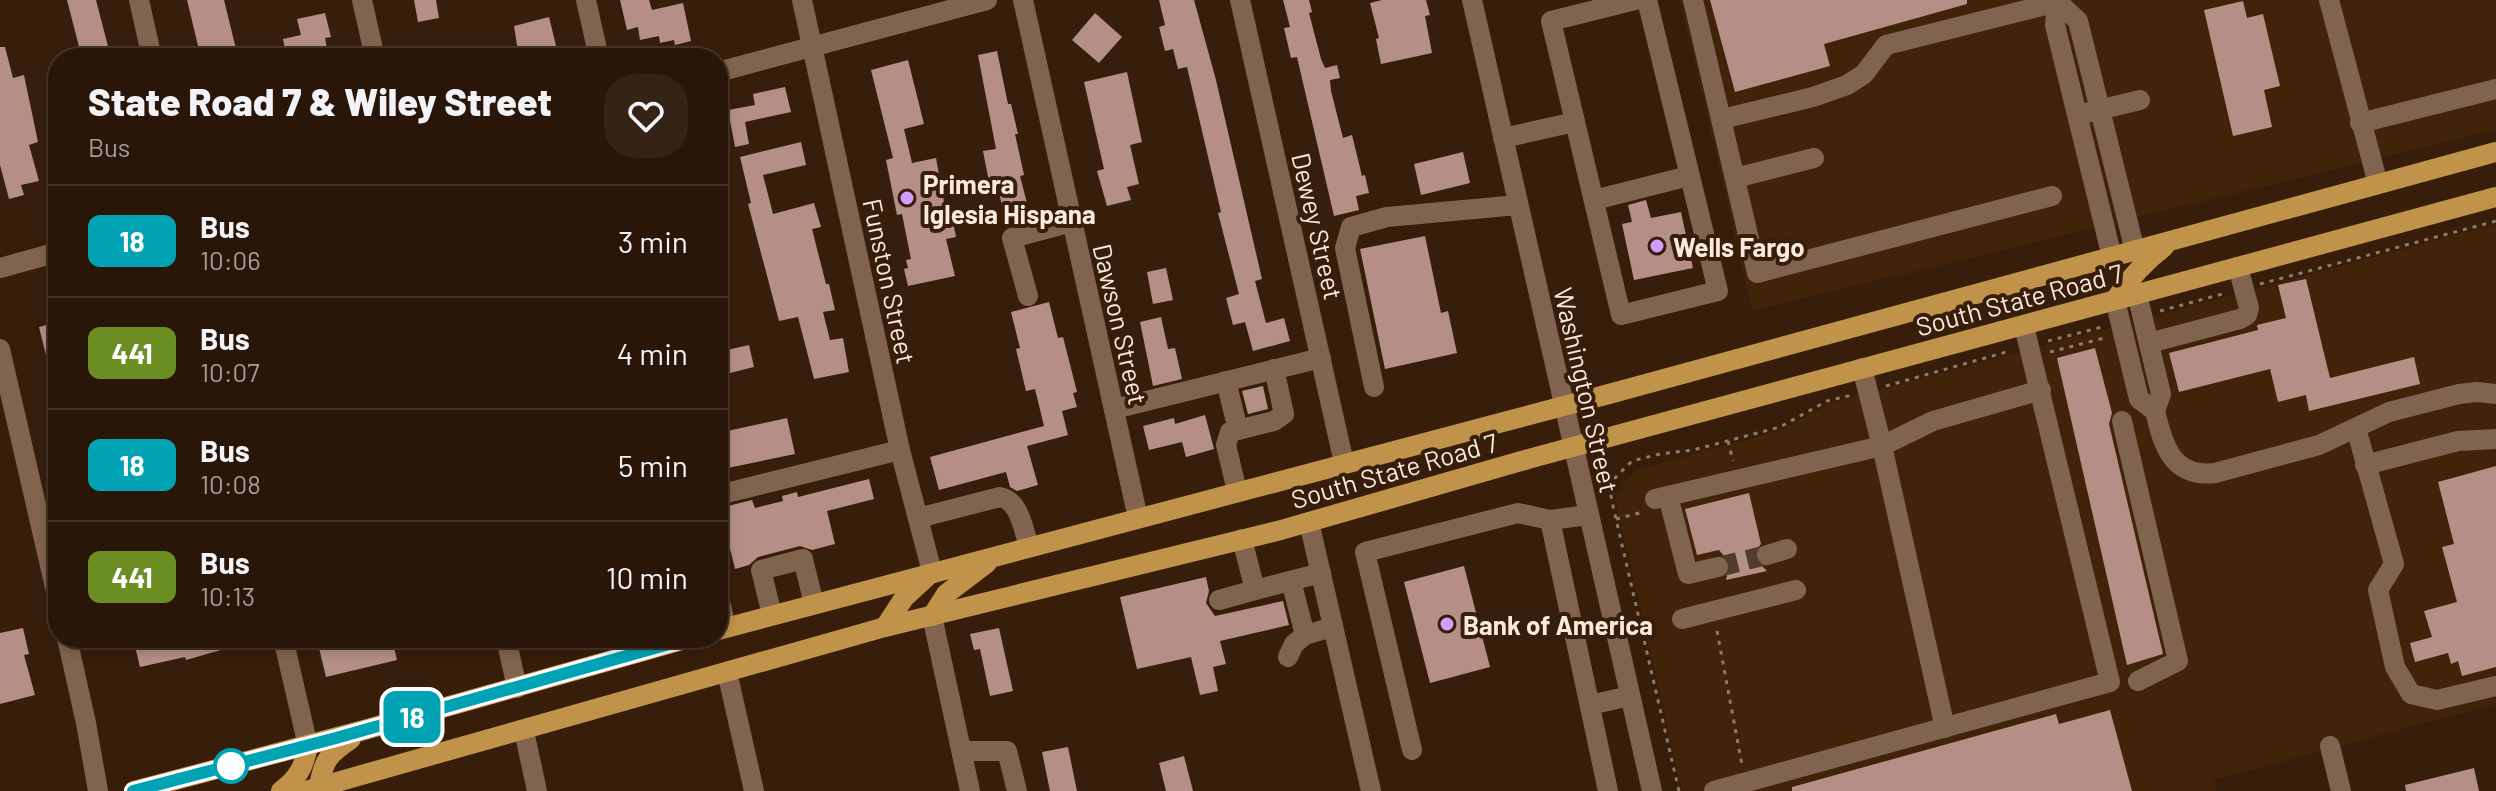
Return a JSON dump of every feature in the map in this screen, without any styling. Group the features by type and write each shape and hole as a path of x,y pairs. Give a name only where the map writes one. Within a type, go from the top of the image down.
{"main road":[{"name":"South State Road 7","path":"728,627 1564,406 2496,152"},
{"name":"South State Road 7","path":"315,790 885,627 1309,522 1573,447 2496,197"},
{"path":"2115,300 2126,282 2148,259 2174,240"},
{"path":"2092,306 2112,291 2135,251"},
{"path":"932,616 946,594 997,556"},
{"path":"885,627 904,598 932,572"},
{"path":"134,791 308,746 655,648"},
{"path":"315,790 322,766 333,751 364,730"},
{"path":"281,791 294,781 304,766 308,746"}],"street":[{"path":"139,0 150,48"},
{"path":"362,0 373,48"},
{"path":"586,0 597,48"},
{"name":"Funston Street","path":"802,0 900,450 932,572"},
{"path":"728,69 987,0"},
{"name":"Dawson Street","path":"1023,0 1138,518"},
{"name":"Dewey Street","path":"1240,0 1344,463"},
{"name":"Washington Street","path":"1472,0 1652,791"},
{"path":"1635,0 1551,21 1621,315 1718,291 1647,0"},
{"path":"1693,0 1757,273 2052,196"},
{"path":"2329,0 2378,184"},
{"path":"1722,119 1813,97 1847,85 1864,74 1886,45 2058,1"},
{"path":"2058,1 2078,21 2135,251"},
{"path":"2058,1 2055,25 2112,257"},
{"path":"2360,123 2496,89"},
{"path":"2078,115 2140,100"},
{"path":"1503,138 1575,122"},
{"path":"1735,178 1814,158"},
{"path":"1594,200 1689,176"},
{"path":"1374,387 1345,248 1351,227 1387,217 1518,205"},
{"path":"1028,296 1012,238 1072,222"},
{"path":"0,268 48,255"},
{"path":"2149,343 2247,315 2249,308 2238,267"},
{"path":"2137,294 2161,394 2155,411 2162,438 2169,454 2179,465 2200,475 2319,445 2389,412 2459,394 2496,394"},
{"path":"2115,300 2139,399 2155,411"},
{"path":"1714,791 2110,682 2024,326"},
{"path":"0,349 48,557"},
{"path":"1114,409 1321,358"},
{"path":"1862,368 1945,728"},
{"path":"1237,491 1226,445 1230,432 1274,421 1284,414 1274,369"},
{"path":"1226,381 1238,430"},
{"path":"1718,567 1688,574 1662,498 1882,446 1933,421 2041,390"},
{"path":"2122,421 2178,661 2138,681"},
{"path":"2356,428 2394,564 2378,590 2395,667 2411,694 2437,700 2496,686"},
{"path":"2365,465 2458,441 2496,439"},
{"path":"728,493 900,450"},
{"path":"918,518 1006,498 1015,507 1029,546"},
{"path":"1412,750 1365,552 1518,513 1550,520 1588,515"},
{"path":"1550,520 1608,791"},
{"path":"1309,522 1371,791"},
{"path":"1242,539 1255,590"},
{"path":"772,615 761,570 803,559 814,604"},
{"path":"1219,600 1321,573"},
{"path":"1291,581 1305,635"},
{"path":"1682,619 1796,590"},
{"path":"932,616 970,791"},
{"path":"1288,657 1294,644 1305,635 1333,627"},
{"path":"69,648 98,791"},
{"path":"285,648 308,746"},
{"path":"508,648 517,688"},
{"path":"727,672 754,791"},
{"path":"1590,705 1630,696"},
{"path":"524,731 537,791"},
{"path":"2330,746 2341,791"},
{"path":"962,751 1007,751 1017,791"}],"path":[{"path":"2045,353 2108,337"},
{"path":"1713,611 1746,782"}],"shaded area":[{"path":"1680,0 2496,0 2496,130 1752,311"},
{"path":"2496,224 2496,704 2214,780 2216,791 1682,791 1615,498 1625,481 1637,470 1782,430 1830,403"}],"building":[{"path":"67,0 96,0 108,48 79,48"},
{"path":"187,0 224,0 236,48 199,48"},
{"path":"414,0 436,0 439,18 418,22"},
{"path":"620,0 649,0 652,10 683,3 691,41 675,45 674,40 660,43 659,36 640,40 638,27 627,30"},
{"path":"1159,0 1194,0 1216,80 1262,279 1255,281 1266,323 1284,318 1290,341 1253,351 1245,322 1233,325 1226,298 1239,294 1218,213 1221,212 1187,67 1178,69 1173,49 1165,51 1159,27 1165,25"},
{"path":"1283,0 1309,0 1312,12 1309,13 1321,59 1325,68 1337,65 1340,78 1330,80 1331,91 1343,138 1352,135 1369,193 1356,196 1359,210 1334,216 1297,57 1291,58 1284,28 1290,27"},
{"path":"1426,0 1430,15 1425,16 1432,53 1381,64 1376,39 1379,38 1370,3"},
{"path":"1710,0 1967,0 1967,4 1824,44 1830,66 1735,92"},
{"path":"2243,1 2247,18 2263,14 2280,86 2264,90 2272,127 2233,136 2204,10"},
{"path":"325,13 331,37 325,38 327,48 285,48 283,39 301,35 297,19"},
{"path":"1095,13 1122,37 1099,63 1072,40"},
{"path":"549,17 557,48 517,48 514,26"},
{"path":"0,47 5,47 13,78 24,75 38,142 29,145 39,181 21,185 24,195 9,199 0,165"},
{"path":"997,51 1018,134 1015,134 1024,175 1020,176 1030,215 1006,221 996,181 989,182 983,151 996,149 978,55"},
{"path":"908,60 924,124 904,129 912,163 936,158 947,218 952,217 956,237 946,239 955,276 908,286 904,269 908,268 906,260 911,259 902,214 897,215 886,160 893,158 871,70"},
{"path":"1127,72 1142,142 1130,145 1139,184 1127,187 1131,200 1107,206 1097,171 1104,169 1084,82"},
{"path":"785,87 791,112 745,122 749,144 735,147 728,110 755,105 753,94"},
{"path":"801,142 806,165 763,175 773,214 814,203 821,227 812,229 835,310 823,312 830,340 843,338 849,372 814,379 798,317 779,321 748,204 751,203 740,157"},
{"path":"1463,152 1470,183 1421,195 1414,164"},
{"name":"Wells Fargo","path":"1646,200 1651,218 1681,212 1693,268 1634,280 1622,224 1632,222 1628,205"},
{"path":"1425,236 1441,313 1448,311 1457,353 1385,369 1360,249"},
{"path":"1166,268 1173,300 1153,304 1147,272"},
{"path":"2306,279 2330,378 2414,357 2420,384 2309,411 2306,395 2278,402 2270,369 2179,392 2169,353 2258,330 2257,325 2286,318 2278,285"},
{"path":"1049,302 1058,338 1063,337 1077,392 1073,393 1077,407 1062,411 1068,435 1027,446 1038,485 1017,491 1010,487 1006,472 939,490 930,457 1044,426 1035,389 1026,391 1011,312"},
{"path":"1161,317 1168,349 1175,348 1182,379 1153,386 1140,322"},
{"path":"48,325 48,354 46,355 39,327"},
{"path":"749,345 754,367 728,374 728,350"},
{"path":"2095,348 2112,413 2109,424 2163,654 2127,665 2057,358"},
{"path":"1263,386 1268,409 1248,414 1242,391"},
{"path":"1205,415 1214,449 1186,457 1182,442 1149,450 1143,426 1174,418 1175,424"},
{"path":"787,418 795,454 728,468 728,431"},
{"path":"2496,466 2496,667 2462,676 2458,661 2451,664 2448,653 2415,662 2410,643 2432,637 2424,611 2457,602 2442,547 2454,544 2438,482"},
{"path":"869,479 874,499 827,511 835,544 812,550 800,546 758,557 749,565 735,569 728,541 728,506 752,500 755,508 783,501 782,496 797,492 798,497"},
{"path":"1749,493 1761,544 1754,558 1767,571 1726,580 1730,563 1719,550 1697,555 1685,509"},
{"name":"Bank of America","path":"1464,566 1490,667 1430,683 1404,582"},
{"path":"1206,577 1209,591 1206,603 1215,616 1283,601 1289,625 1220,641 1226,664 1213,667 1218,691 1200,695 1191,657 1137,669 1120,597"},
{"path":"23,628 29,654 24,655 35,695 0,704 0,633"},
{"path":"999,628 1013,691 990,696 980,649 974,650 970,634"},
{"path":"135,648 228,648 186,660 185,657 140,667"},
{"path":"319,648 394,648 397,660 326,677"},
{"path":"2110,710 2132,791 1792,791 1792,787 2056,714 2059,724"},
{"path":"1068,747 1077,791 1050,791 1042,752"},
{"path":"1184,756 1193,791 1166,791 1159,763"},
{"path":"2474,768 2479,791 2406,791 2405,785"}],"tunnel":[{"path":"1718,567 1767,555"}],"bus line":[{"name":"18","path":"133,791 336,738 655,648"}],"place":[{"name":"Primera Iglesia Hispana","path":"907,198"},
{"name":"Wells Fargo","path":"1657,246"},
{"name":"Bank of America","path":"1447,624"}]}
